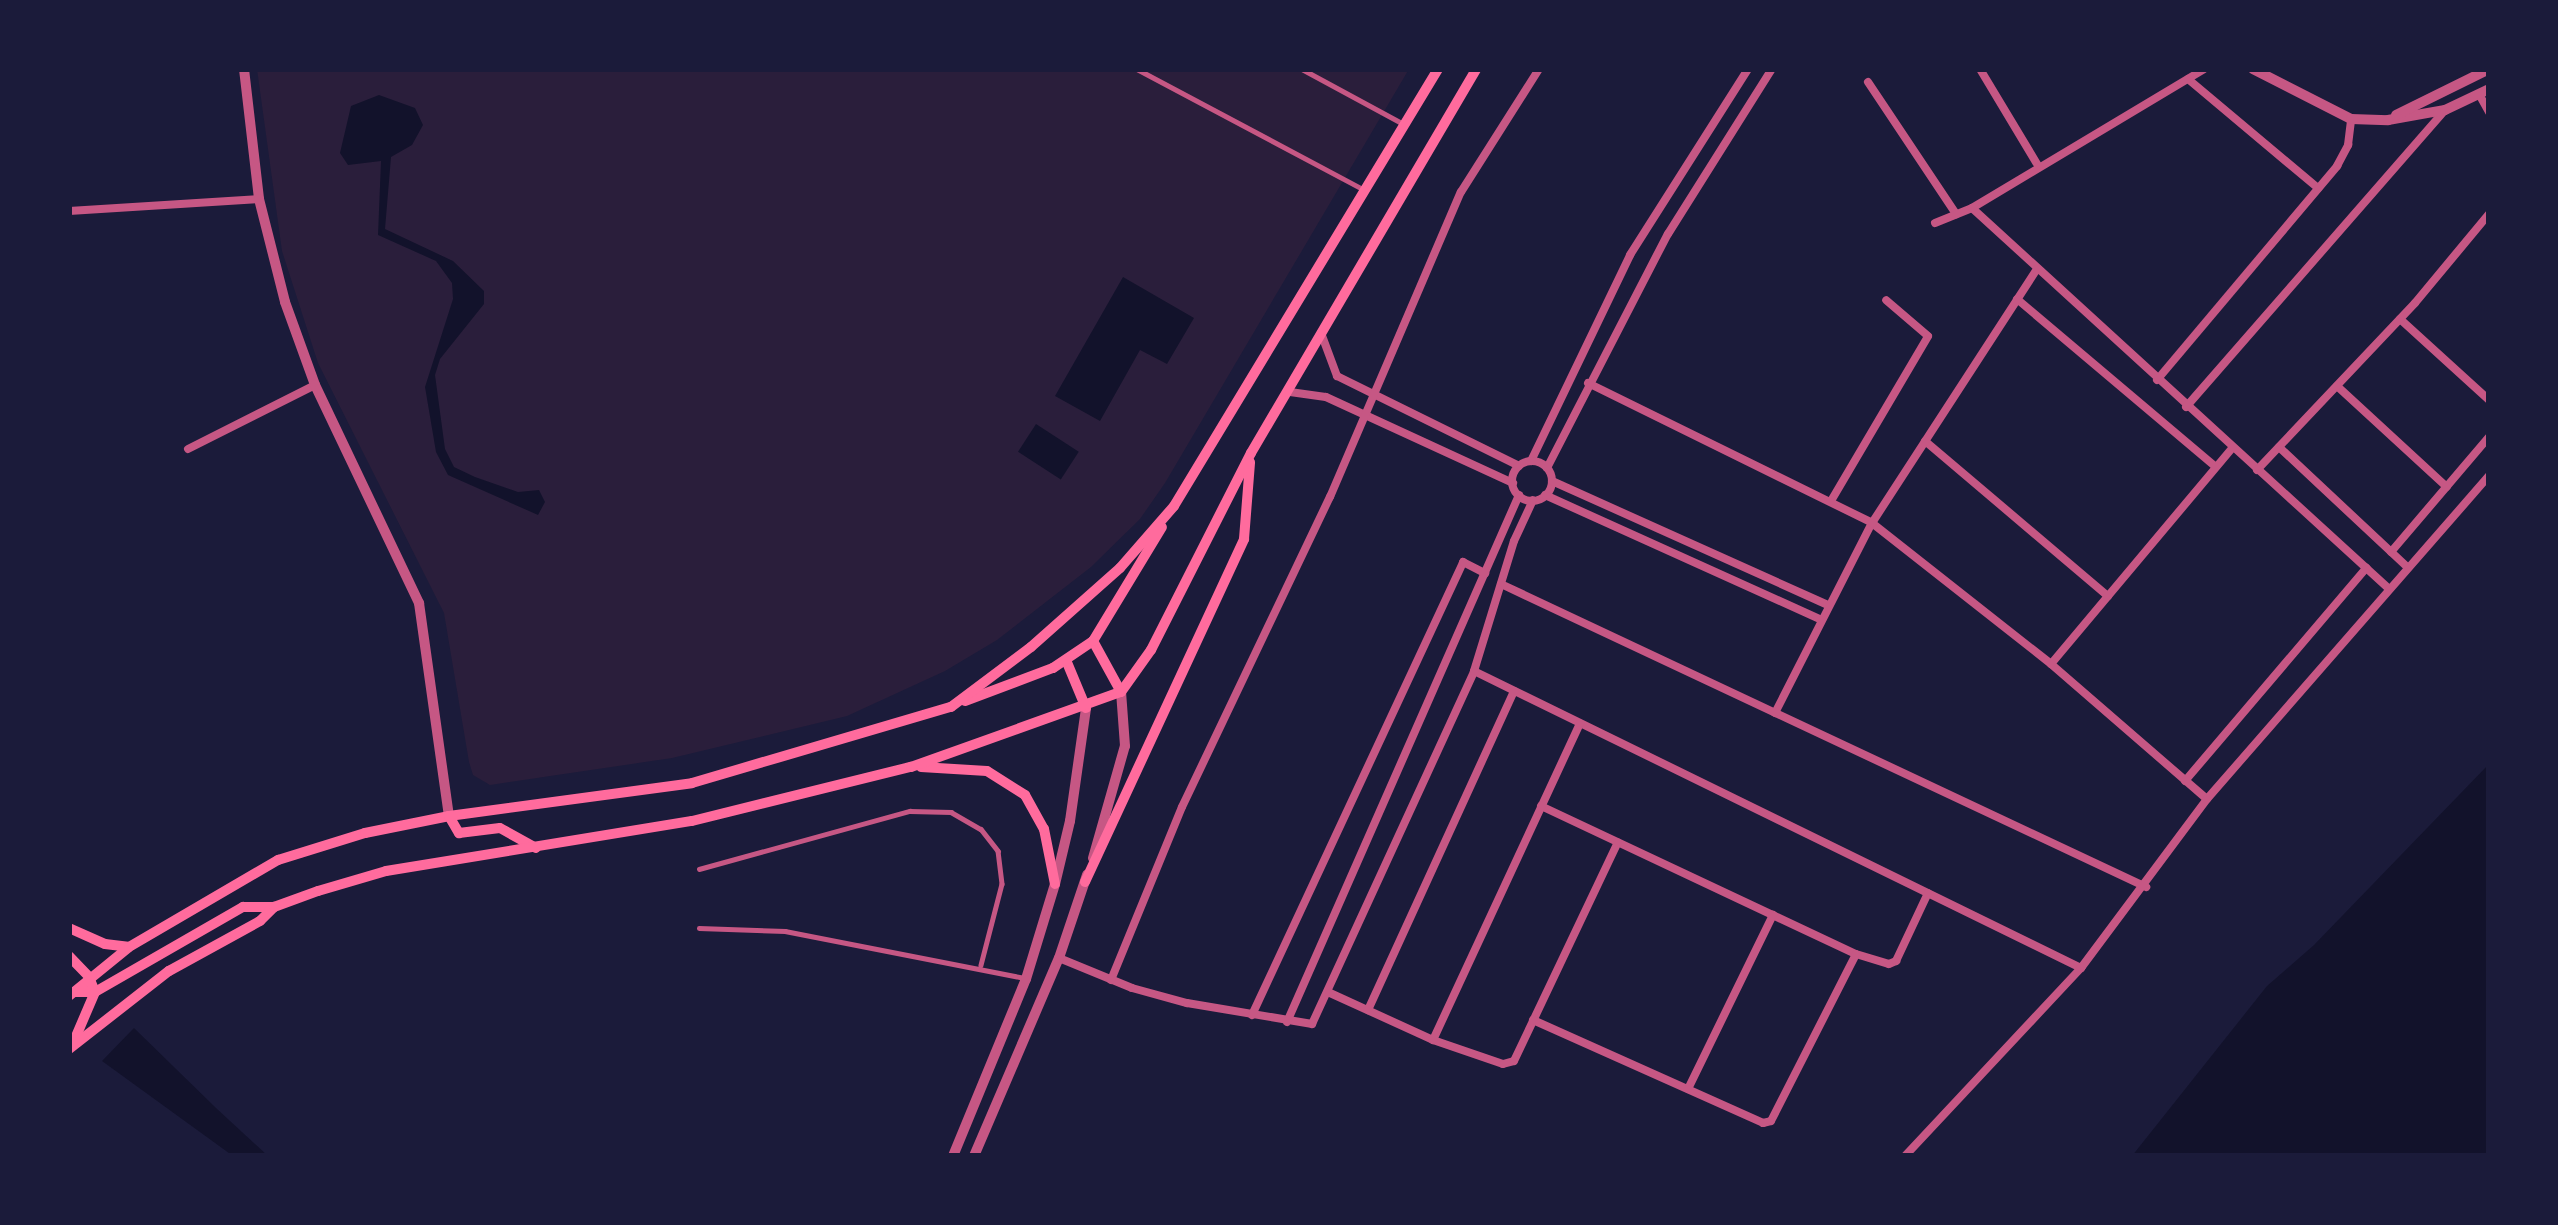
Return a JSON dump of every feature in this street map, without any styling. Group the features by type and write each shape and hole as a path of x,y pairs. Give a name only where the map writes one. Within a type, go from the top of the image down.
{"main road":[{"path":"70,993 129,947 278,860 365,832 449,816 692,783 951,707 1066,660 1093,641 1438,69"},
{"path":"69,1049 102,1019 274,908 386,871 692,820 911,767 1121,692 1151,650 1251,453 1476,69"},
{"path":"1085,882 1244,539 1251,453"},
{"path":"951,707 1031,647 1120,568 1174,506"},
{"path":"1093,641 1121,692"},
{"path":"1066,660 1086,708"},
{"path":"911,767 967,767 1007,780 1036,811 1055,884"},
{"path":"449,816 459,833 500,828 536,848"},
{"path":"70,993 95,992 243,907 274,908"},
{"path":"69,928 105,944 129,947"},
{"path":"69,956 89,976 95,992 69,1049"}],"street":[{"path":"244,69 259,199 285,302 315,385 419,603 449,816"},
{"path":"1111,980 1182,807 1330,497 1461,192 1539,69"},
{"path":"1513,484 1519,466 1531,461 1630,255 1748,69"},
{"path":"1547,468 1668,234 1772,69"},
{"path":"1980,69 2039,167"},
{"path":"2253,69 2351,119 2388,120 2445,110 2484,92 2489,112"},
{"path":"2388,120 2434,92 2488,69"},
{"path":"1935,223 1972,208 2202,70"},
{"path":"2188,79 2318,188"},
{"path":"1868,82 1956,214"},
{"path":"2186,407 2445,110"},
{"path":"2157,380 2318,188 2348,145 2351,119"},
{"path":"69,211 259,199"},
{"path":"1972,208 2387,587"},
{"path":"2257,470 2400,319 2489,214"},
{"path":"1775,713 1826,604 1872,523 2038,269"},
{"path":"2017,299 2216,467"},
{"path":"1831,501 1928,336 1886,300"},
{"path":"2400,319 2489,400"},
{"path":"1322,333 1337,376 1519,466"},
{"path":"1588,383 1872,523 2051,664 2206,799"},
{"path":"188,449 315,385"},
{"path":"2336,386 2446,487"},
{"path":"1290,392 1316,394 1363,413 1513,484 1519,496 1533,500 1545,495 1552,481"},
{"path":"2391,552 2489,436"},
{"path":"1925,441 2108,596"},
{"path":"2279,447 2406,566"},
{"path":"2051,664 2232,448"},
{"path":"1531,461 1547,468 1552,481 1826,604"},
{"path":"1905,1156 2081,968 2146,887 2206,799 2489,476"},
{"path":"1545,495 1820,619"},
{"path":"1287,1022 1519,496"},
{"path":"1059,958 1111,980 1252,1015 1312,1024 1474,671 1533,500"},
{"path":"1252,1015 1462,562 1485,573"},
{"path":"2185,781 2366,568"},
{"path":"1501,584 2146,887"},
{"path":"1474,671 2081,968"},
{"path":"1368,1010 1514,691"},
{"path":"974,1156 1059,958 1085,882 1125,746 1121,692"},
{"path":"953,1156 1026,979 1055,884 1086,708"},
{"path":"1432,1040 1580,723"},
{"path":"1541,806 1856,954 1896,961 1928,893"},
{"path":"1330,993 1432,1040 1509,1064 1618,842"},
{"path":"1688,1089 1773,915"},
{"path":"1533,1020 1763,1123 1772,1120 1856,954"}],"lane":[{"path":"1137,69 1368,192"},
{"path":"1302,69 1407,126"},
{"path":"699,869 910,811 951,812 981,829 998,850 1002,884 980,965"},
{"path":"699,928 785,931 980,965 1026,979"}],"shaded area":[{"path":"257,69 1409,69 1165,483 1140,519 1091,567 997,640 945,671 847,716 672,758 490,785 473,775 469,762 444,613 318,363 282,251"},
{"path":"379,95 415,108 423,125 412,145 391,157 385,229 453,261 484,291 484,304 440,359 435,375 445,449 454,467 475,477 518,492 539,490 545,502 538,515 448,475 436,452 425,387 453,299 452,283 436,261 378,235 381,161 348,165 340,153 351,106"},
{"path":"1123,277 1194,318 1167,364 1140,350 1100,421 1055,396"},
{"path":"1036,424 1079,452 1061,479 1018,452"},
{"path":"2489,764 2489,1156 2132,1156 2267,986 2314,945"},
{"path":"134,1028 268,1156 233,1156 102,1061"}]}
